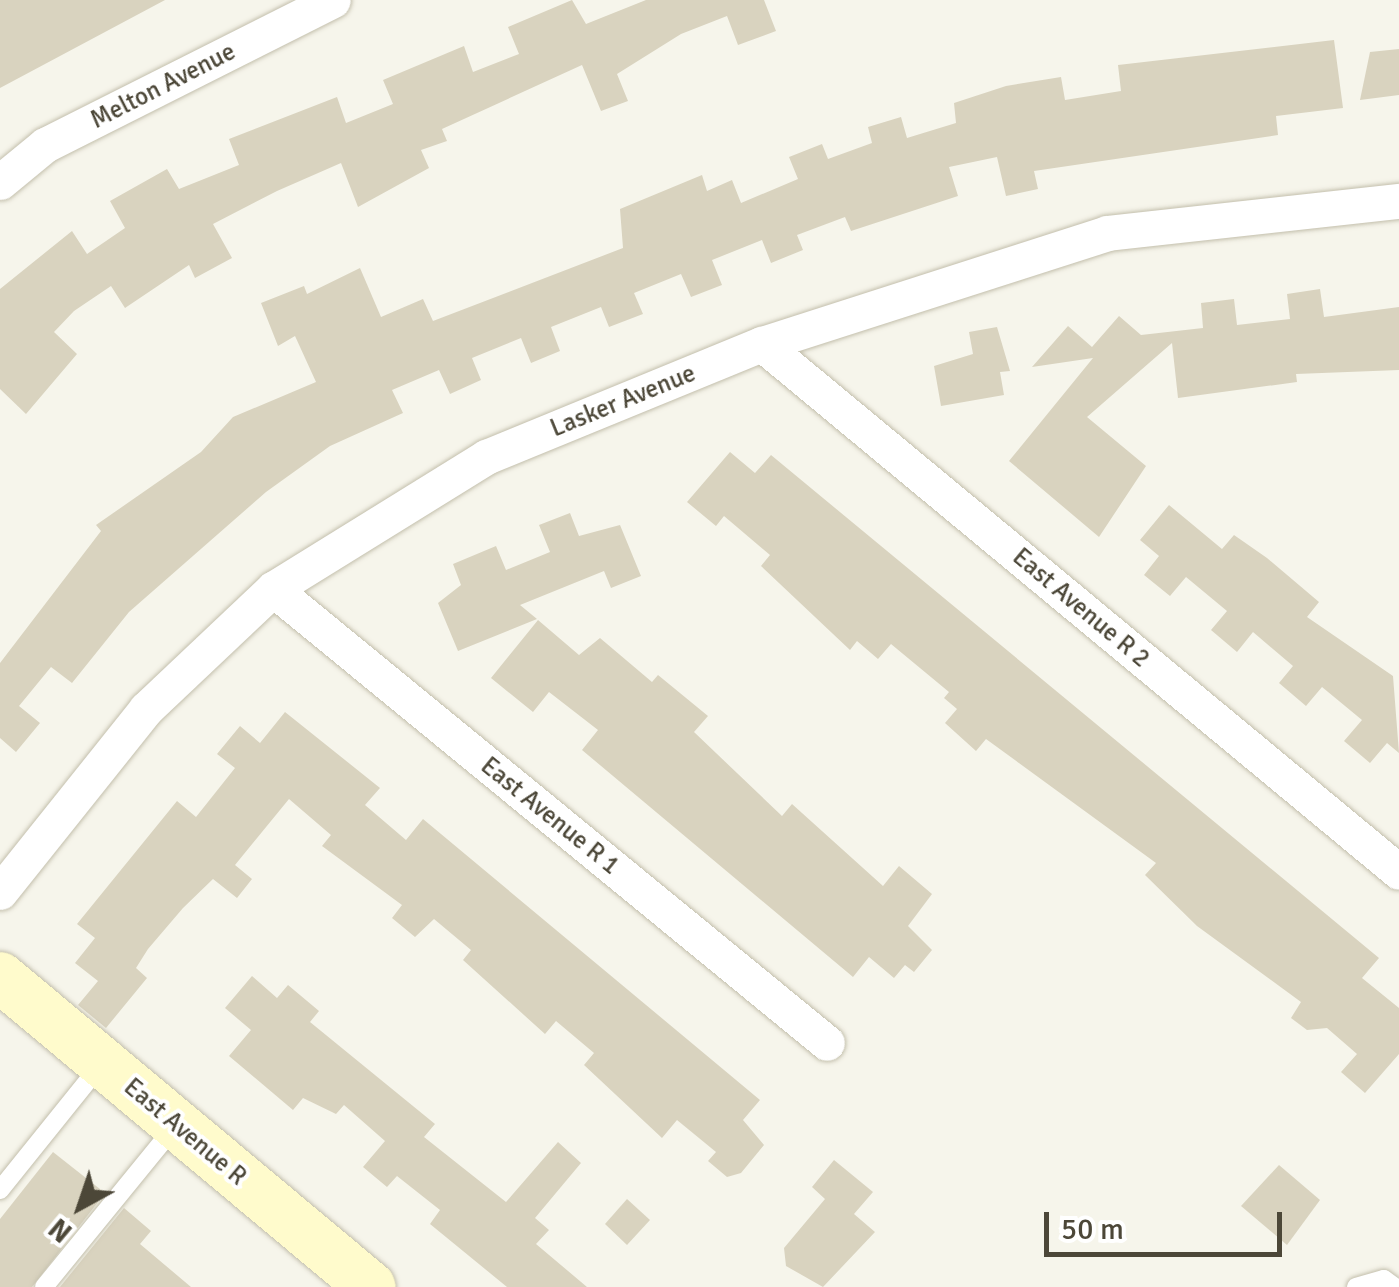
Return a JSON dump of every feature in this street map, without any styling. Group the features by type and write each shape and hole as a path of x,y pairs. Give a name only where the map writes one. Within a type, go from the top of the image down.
{"main road":[{"name":"East Avenue R","path":"0,977 371,1287"}],"street":[{"name":"Melton Avenue","path":"0,182 45,145 332,0"},
{"name":"Lasker Avenue","path":"0,892 146,709 273,589 486,457 762,344 1107,233 1399,201"},
{"name":"East Avenue R 2","path":"762,344 1399,872"},
{"name":"East Avenue R 1","path":"273,589 827,1042"}],"lane":[{"path":"0,1190 103,1063"},
{"path":"44,1287 176,1124"},
{"path":"1356,1287 1384,1279 1395,1287"}],"building":[{"path":"0,0 165,0 0,88"},
{"path":"572,0 586,24 646,0 764,0 776,31 738,45 727,16 681,34 617,74 628,101 601,111 582,65 442,129 447,141 421,150 429,168 358,207 341,163 277,191 213,224 232,258 195,278 189,265 125,308 111,286 74,311 54,332 77,354 26,414 0,389 0,289 72,231 87,254 125,228 110,201 167,169 179,189 239,165 229,139 337,97 346,123 393,104 383,80 464,46 473,72 519,54 508,27"},
{"path":"1334,40 1343,108 1276,116 1278,135 1034,171 1038,189 1006,196 997,157 949,167 958,196 851,231 845,217 797,235 803,250 771,263 762,240 712,260 722,285 691,297 681,274 634,293 643,314 609,327 601,307 551,327 560,351 531,363 521,338 472,358 481,380 450,394 439,370 392,390 403,413 330,446 266,492 129,612 72,683 51,667 19,706 40,723 16,752 0,738 0,663 101,531 96,525 201,452 233,417 316,382 295,336 278,346 261,303 304,286 307,294 360,268 381,317 423,299 433,321 623,248 620,209 702,175 707,191 732,180 741,203 798,179 789,157 822,144 828,159 872,143 868,127 901,117 907,138 956,123 954,103 1006,86 1061,77 1065,100 1121,91 1118,65"},
{"path":"1399,49 1399,95 1360,100 1370,52"},
{"path":"1320,289 1324,317 1399,307 1399,370 1296,374 1297,382 1178,398 1172,343 1087,417 1146,466 1099,537 1009,461 1093,358 1032,367 1068,326 1092,347 1119,316 1141,335 1203,328 1201,303 1234,299 1237,325 1290,319 1287,294"},
{"path":"997,327 1010,371 1000,372 1004,395 941,406 934,366 973,354 969,332"},
{"path":"730,452 755,473 771,455 1379,958 1362,978 1399,1008 1399,1054 1365,1093 1341,1072 1357,1054 1327,1028 1307,1030 1291,1018 1301,1002 1197,926 1145,875 1156,863 986,739 976,751 945,723 957,709 944,698 949,692 891,644 878,659 857,641 850,650 761,566 770,555 724,516 716,526 687,502"},
{"path":"1169,505 1222,549 1234,535 1267,558 1319,602 1307,617 1393,676 1399,753 1387,743 1370,763 1344,741 1362,720 1322,687 1306,706 1279,683 1293,666 1253,632 1237,652 1211,630 1227,611 1186,577 1170,596 1144,575 1159,556 1140,540"},
{"path":"570,513 579,536 620,525 641,576 611,588 604,571 520,605 537,619 458,651 438,603 461,585 453,564 496,546 506,570 550,552 539,525"},
{"path":"538,620 579,655 600,638 652,682 658,675 708,716 694,732 782,816 792,804 883,886 899,866 932,894 908,926 932,950 914,972 905,965 894,978 869,957 853,977 582,750 598,730 549,692 533,712 491,678"},
{"path":"285,712 380,788 365,805 406,840 423,819 760,1100 743,1120 764,1145 741,1173 727,1177 708,1161 716,1152 677,1120 662,1138 584,1065 594,1053 556,1021 545,1034 463,960 471,950 434,919 415,937 392,918 402,905 322,846 331,835 289,799 235,865 252,879 237,898 213,879 183,908 136,968 147,978 106,1028 78,1005 98,981 75,963 95,938 77,924 177,801 196,817 235,768 217,754 240,726 260,743"},
{"path":"252,976 277,998 288,985 319,1011 310,1022 435,1124 424,1137 506,1202 558,1142 581,1163 535,1218 549,1230 536,1244 587,1287 507,1287 430,1224 440,1210 397,1176 387,1187 363,1167 385,1141 344,1105 336,1114 303,1098 293,1110 229,1056 251,1030 225,1008"},
{"path":"53,1152 105,1193 32,1287 0,1287 0,1219"},
{"path":"834,1160 873,1192 854,1214 875,1232 823,1287 786,1266 784,1248 825,1199 812,1187"},
{"path":"1279,1165 1320,1200 1287,1245 1241,1206"},
{"path":"627,1199 650,1220 627,1245 605,1224"},
{"path":"124,1208 151,1231 140,1244 191,1287 60,1287"}]}
